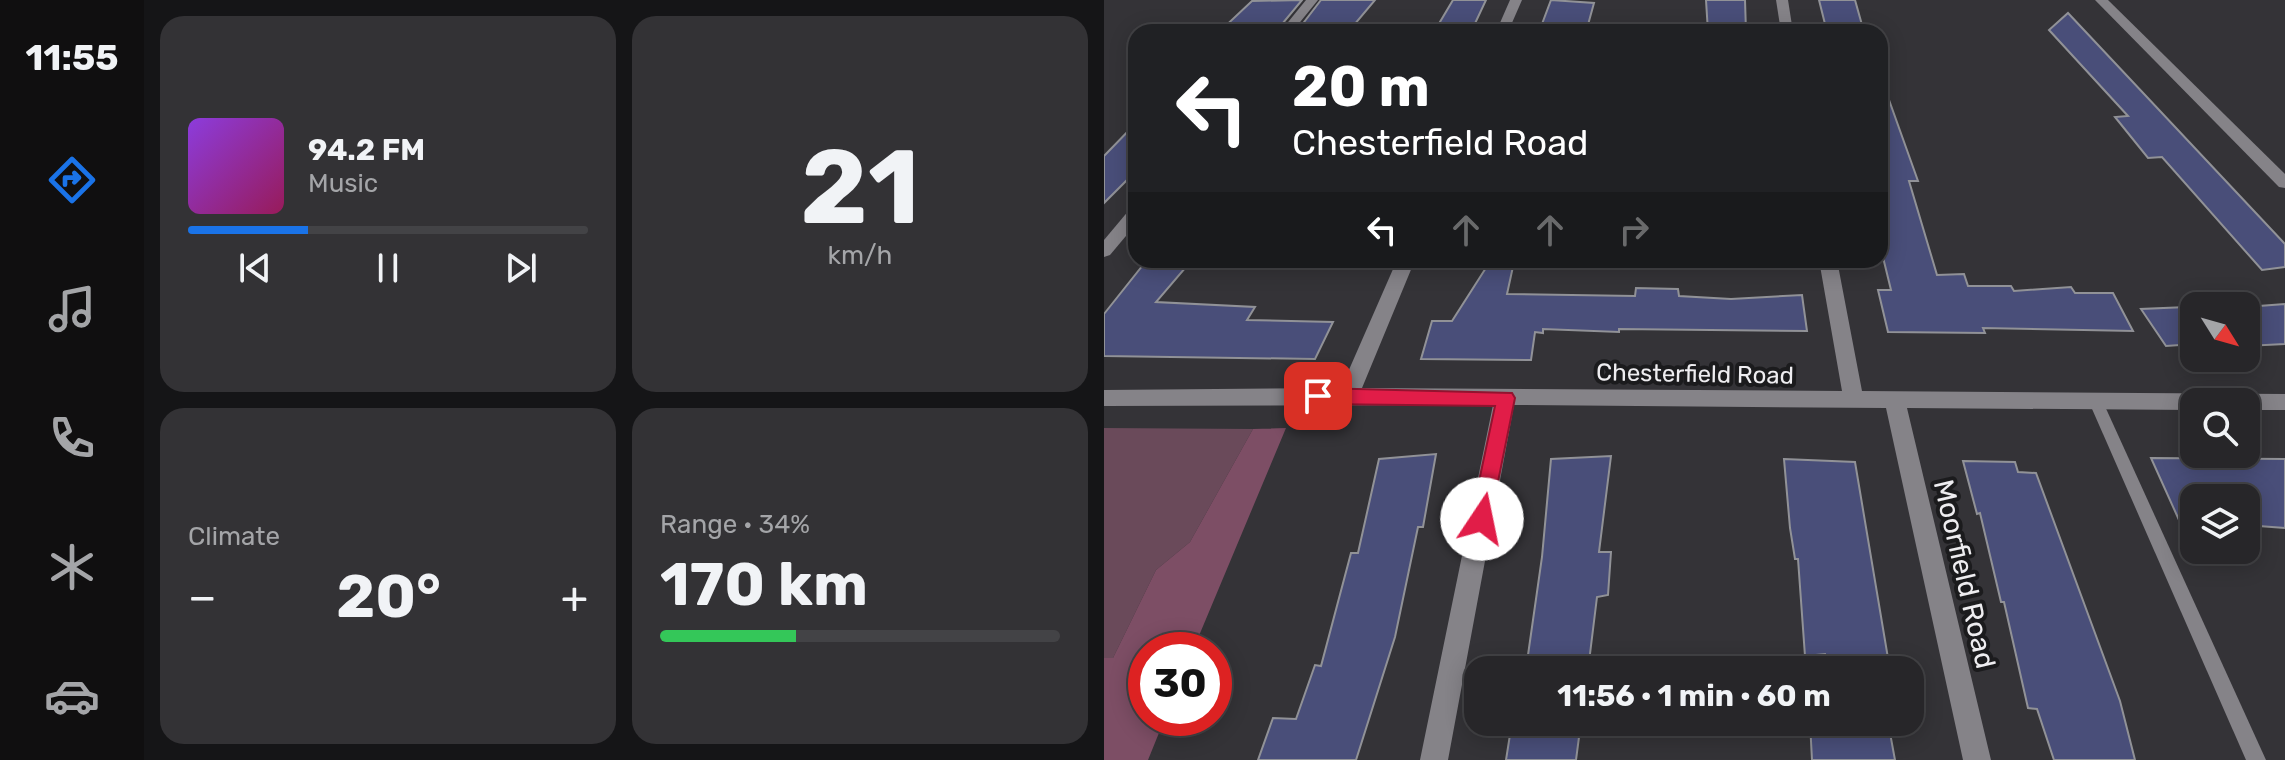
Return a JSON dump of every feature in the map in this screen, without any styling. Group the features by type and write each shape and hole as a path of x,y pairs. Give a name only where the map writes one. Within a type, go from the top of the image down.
{"street":[{"path":"1292,24 1312,0"},
{"path":"1506,24 1516,0"},
{"path":"1782,0 1786,24"},
{"path":"2101,0 2285,183"},
{"path":"1104,251 1128,222"},
{"path":"1348,396 1403,268"},
{"path":"1829,268 1854,401"},
{"name":"Chesterfield Road","path":"1104,398 1348,396 1895,402 2285,402"},
{"path":"1434,760 1505,398"},
{"name":"Moorfield Road","path":"1895,402 1977,760"}],"lane":[{"path":"2096,402 2256,760"}],"shaded area":[{"path":"1104,428 1253,429 1190,542 1156,570 1113,658 1104,658"},
{"path":"1286,428 1201,632 1128,632 1128,736 1158,736 1148,760 1104,760 1104,658 1113,658 1156,570 1190,542 1253,429"}],"building":[{"path":"1302,0 1282,24 1228,24 1252,1"},
{"path":"1321,0 1375,0 1355,24 1303,24"},
{"path":"1453,0 1486,0 1475,24 1439,24"},
{"path":"1551,0 1594,3 1588,24 1542,24"},
{"path":"1706,0 1745,0 1746,24 1708,24"},
{"path":"1819,0 1855,0 1862,24 1825,24"},
{"path":"2068,13 2285,244 2285,267 2262,270 2162,157 2148,158 2115,117 2128,116 2049,30"},
{"path":"1888,97 1918,181 1909,181 1937,275 1964,274 1968,286 2011,286 2014,291 2071,287 2075,293 2113,293 2133,331 1983,328 1985,333 1888,332 1878,290 1891,290 1886,268"},
{"path":"1128,131 1128,179 1104,203 1104,156"},
{"path":"1141,268 1185,268 1156,302 1255,307 1247,320 1333,322 1315,359 1104,356 1104,314"},
{"path":"1486,268 1513,268 1507,294 1635,296 1636,288 1678,289 1679,296 1731,299 1802,295 1807,331 1619,329 1619,332 1543,329 1543,333 1535,332 1531,360 1421,359 1432,321 1452,321"},
{"path":"2285,304 2285,344 2260,345 2260,306"},
{"path":"2180,307 2180,345 2166,346 2141,309"},
{"path":"1436,454 1423,527 1418,527 1395,637 1356,760 1258,760 1273,718 1296,719 1315,665 1321,666 1351,553 1358,553 1379,459"},
{"path":"1611,456 1599,552 1611,552 1608,595 1597,597 1590,656 1528,656 1542,557 1551,459"},
{"path":"2151,458 2180,458 2180,468 2260,468 2260,459 2285,459 2285,528 2260,526 2260,484 2180,484 2179,520"},
{"path":"1784,459 1855,462 1888,656 1805,656 1798,559 1795,559"},
{"path":"1963,461 2015,462 2018,472 2036,473 2120,701 2135,760 2054,760 2037,709 2028,708 2004,602 2001,602 1980,513 1977,514"},
{"path":"1510,736 1579,736 1576,760 1506,760"},
{"path":"1811,736 1891,736 1895,760 1812,760"}],"route":[{"path":"1318,396 1505,398 1482,519"}]}
